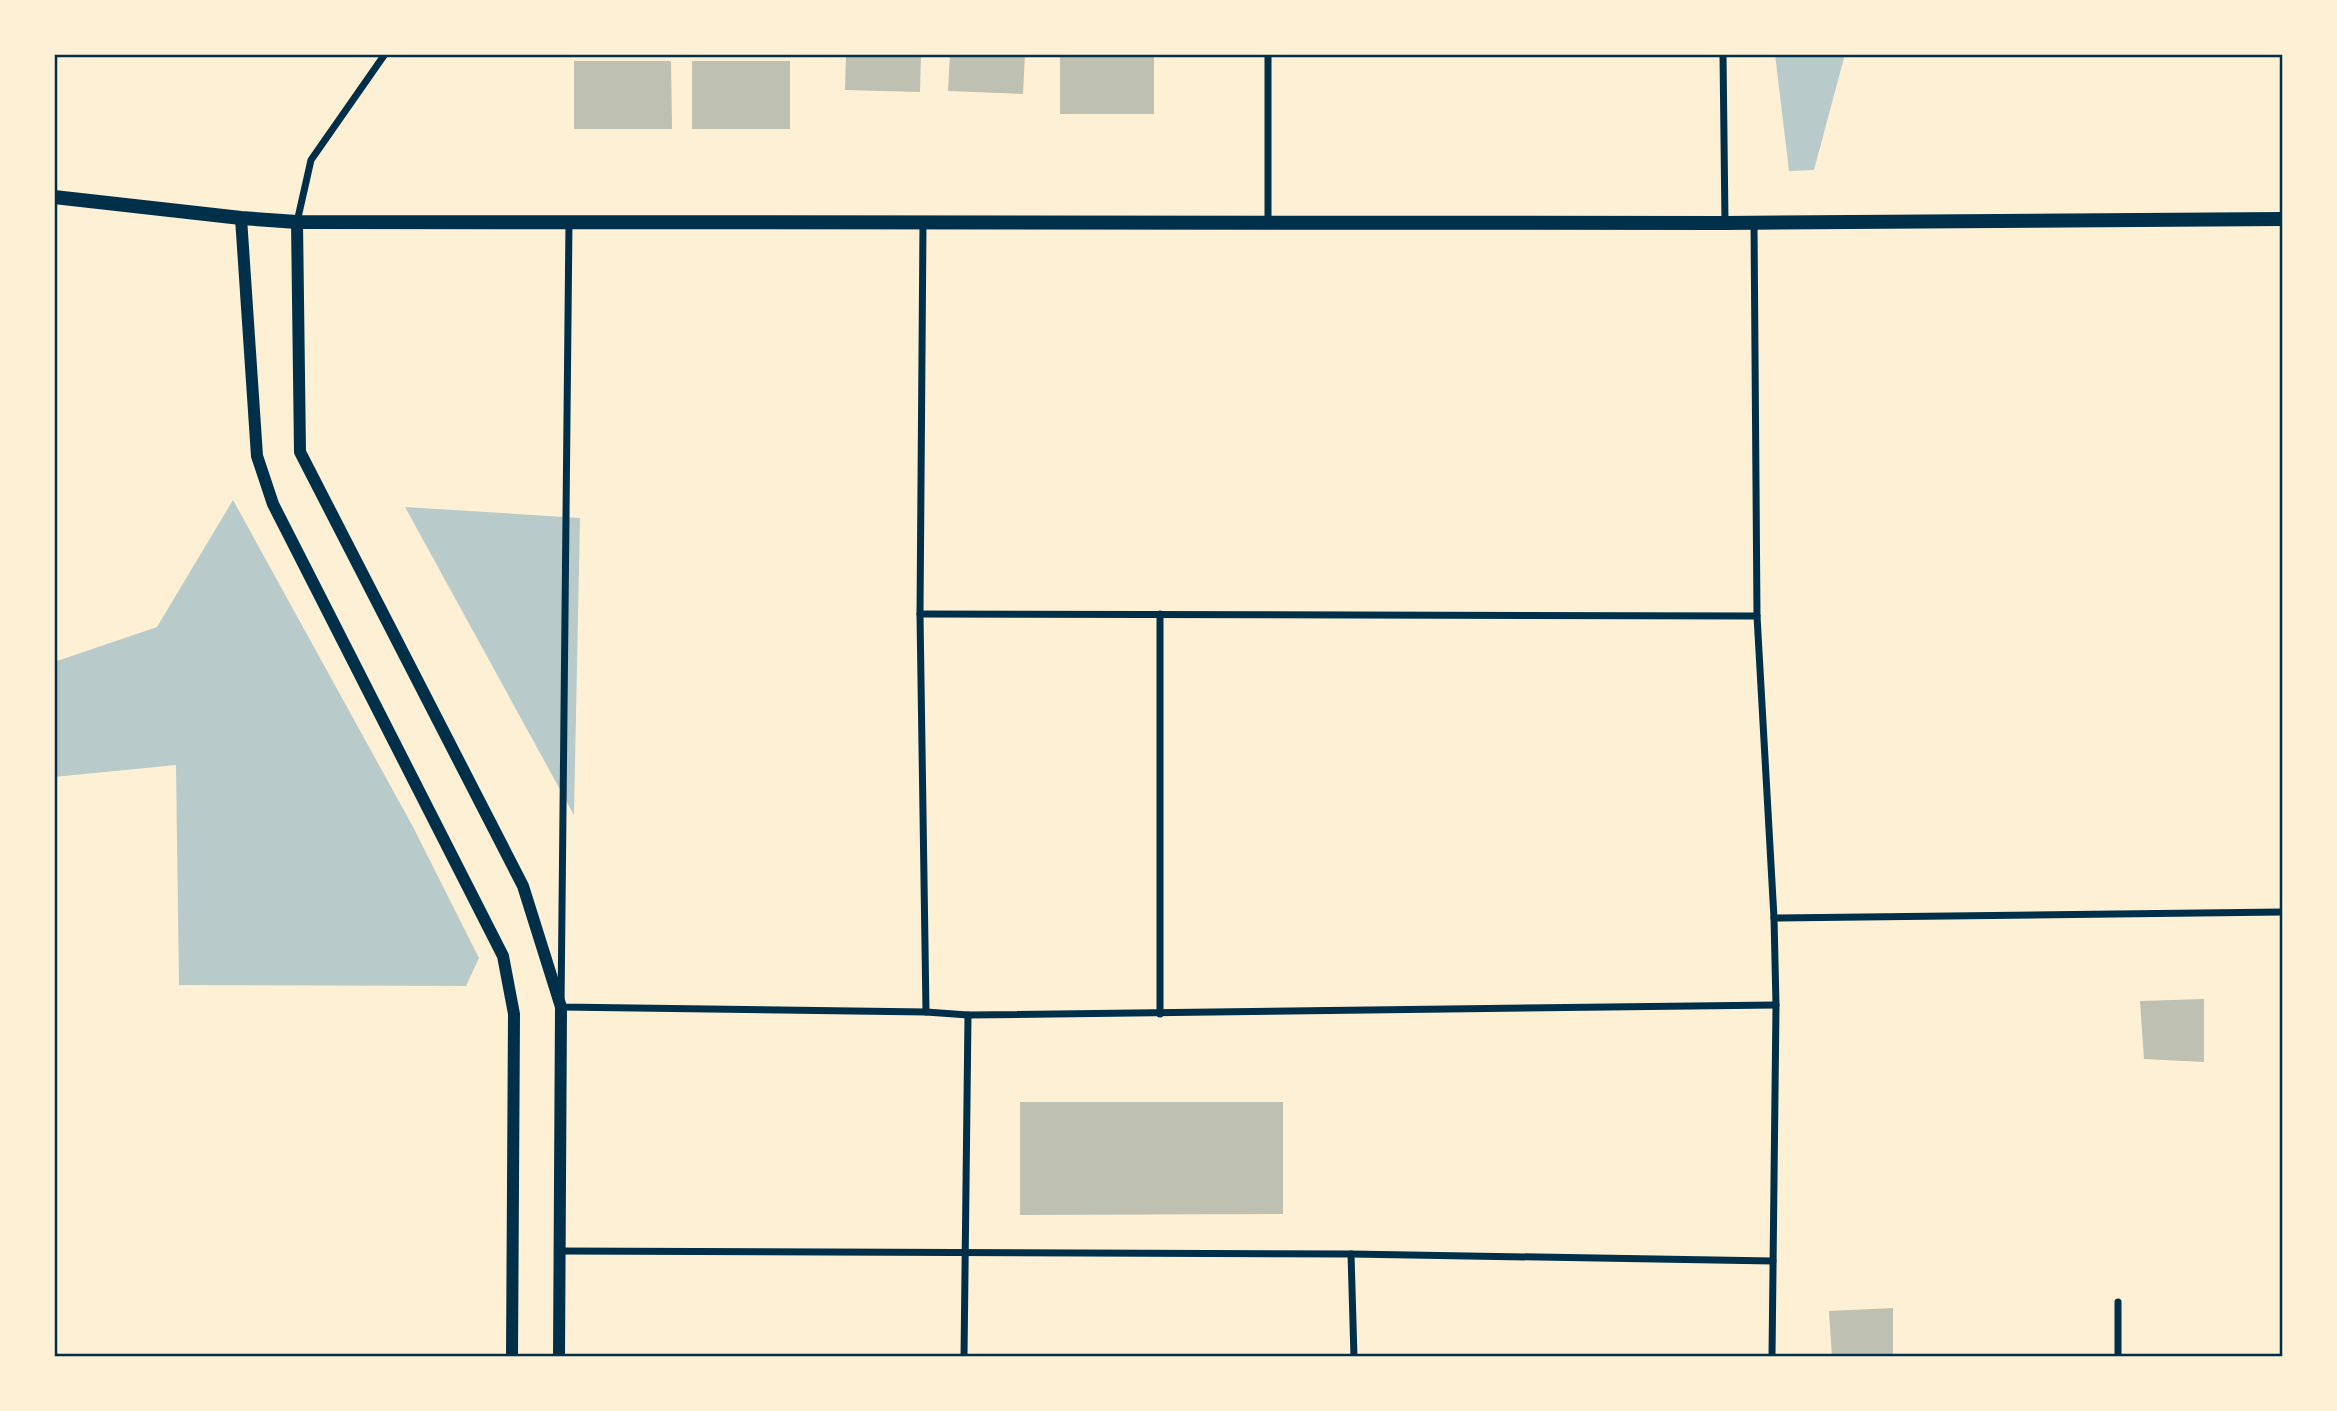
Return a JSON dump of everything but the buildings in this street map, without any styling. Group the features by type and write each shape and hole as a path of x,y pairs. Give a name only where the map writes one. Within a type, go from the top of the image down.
{"main road":[{"path":"54,197 297,222 1754,223 2283,219"}],"street":[{"path":"385,54 311,160 297,222 300,452 523,886 561,1007"},
{"path":"1268,54 1268,222"},
{"path":"1723,54 1724,223"},
{"path":"241,218 257,456 273,503 503,956 514,1014 512,1357"},
{"path":"559,1357 569,222"},
{"path":"923,222 920,614 926,1012"},
{"path":"1754,223 1757,616 1774,918 1776,1005 1772,1357"},
{"path":"920,614 1757,616"},
{"path":"1160,614 1160,1014"},
{"path":"1774,918 2283,912"},
{"path":"561,1007 926,1012 968,1015 1776,1005"},
{"path":"964,1357 968,1015"},
{"path":"558,1251 1351,1254 1773,1261"},
{"path":"1351,1254 1353,1357"},
{"path":"2118,1302 2118,1357"}],"shaded area":[{"path":"1775,54 1845,54 1814,170 1789,171"},
{"path":"233,500 412,825 479,958 466,986 179,985 176,765 54,777 54,662 157,627"},
{"path":"405,507 580,518 574,815"}]}
